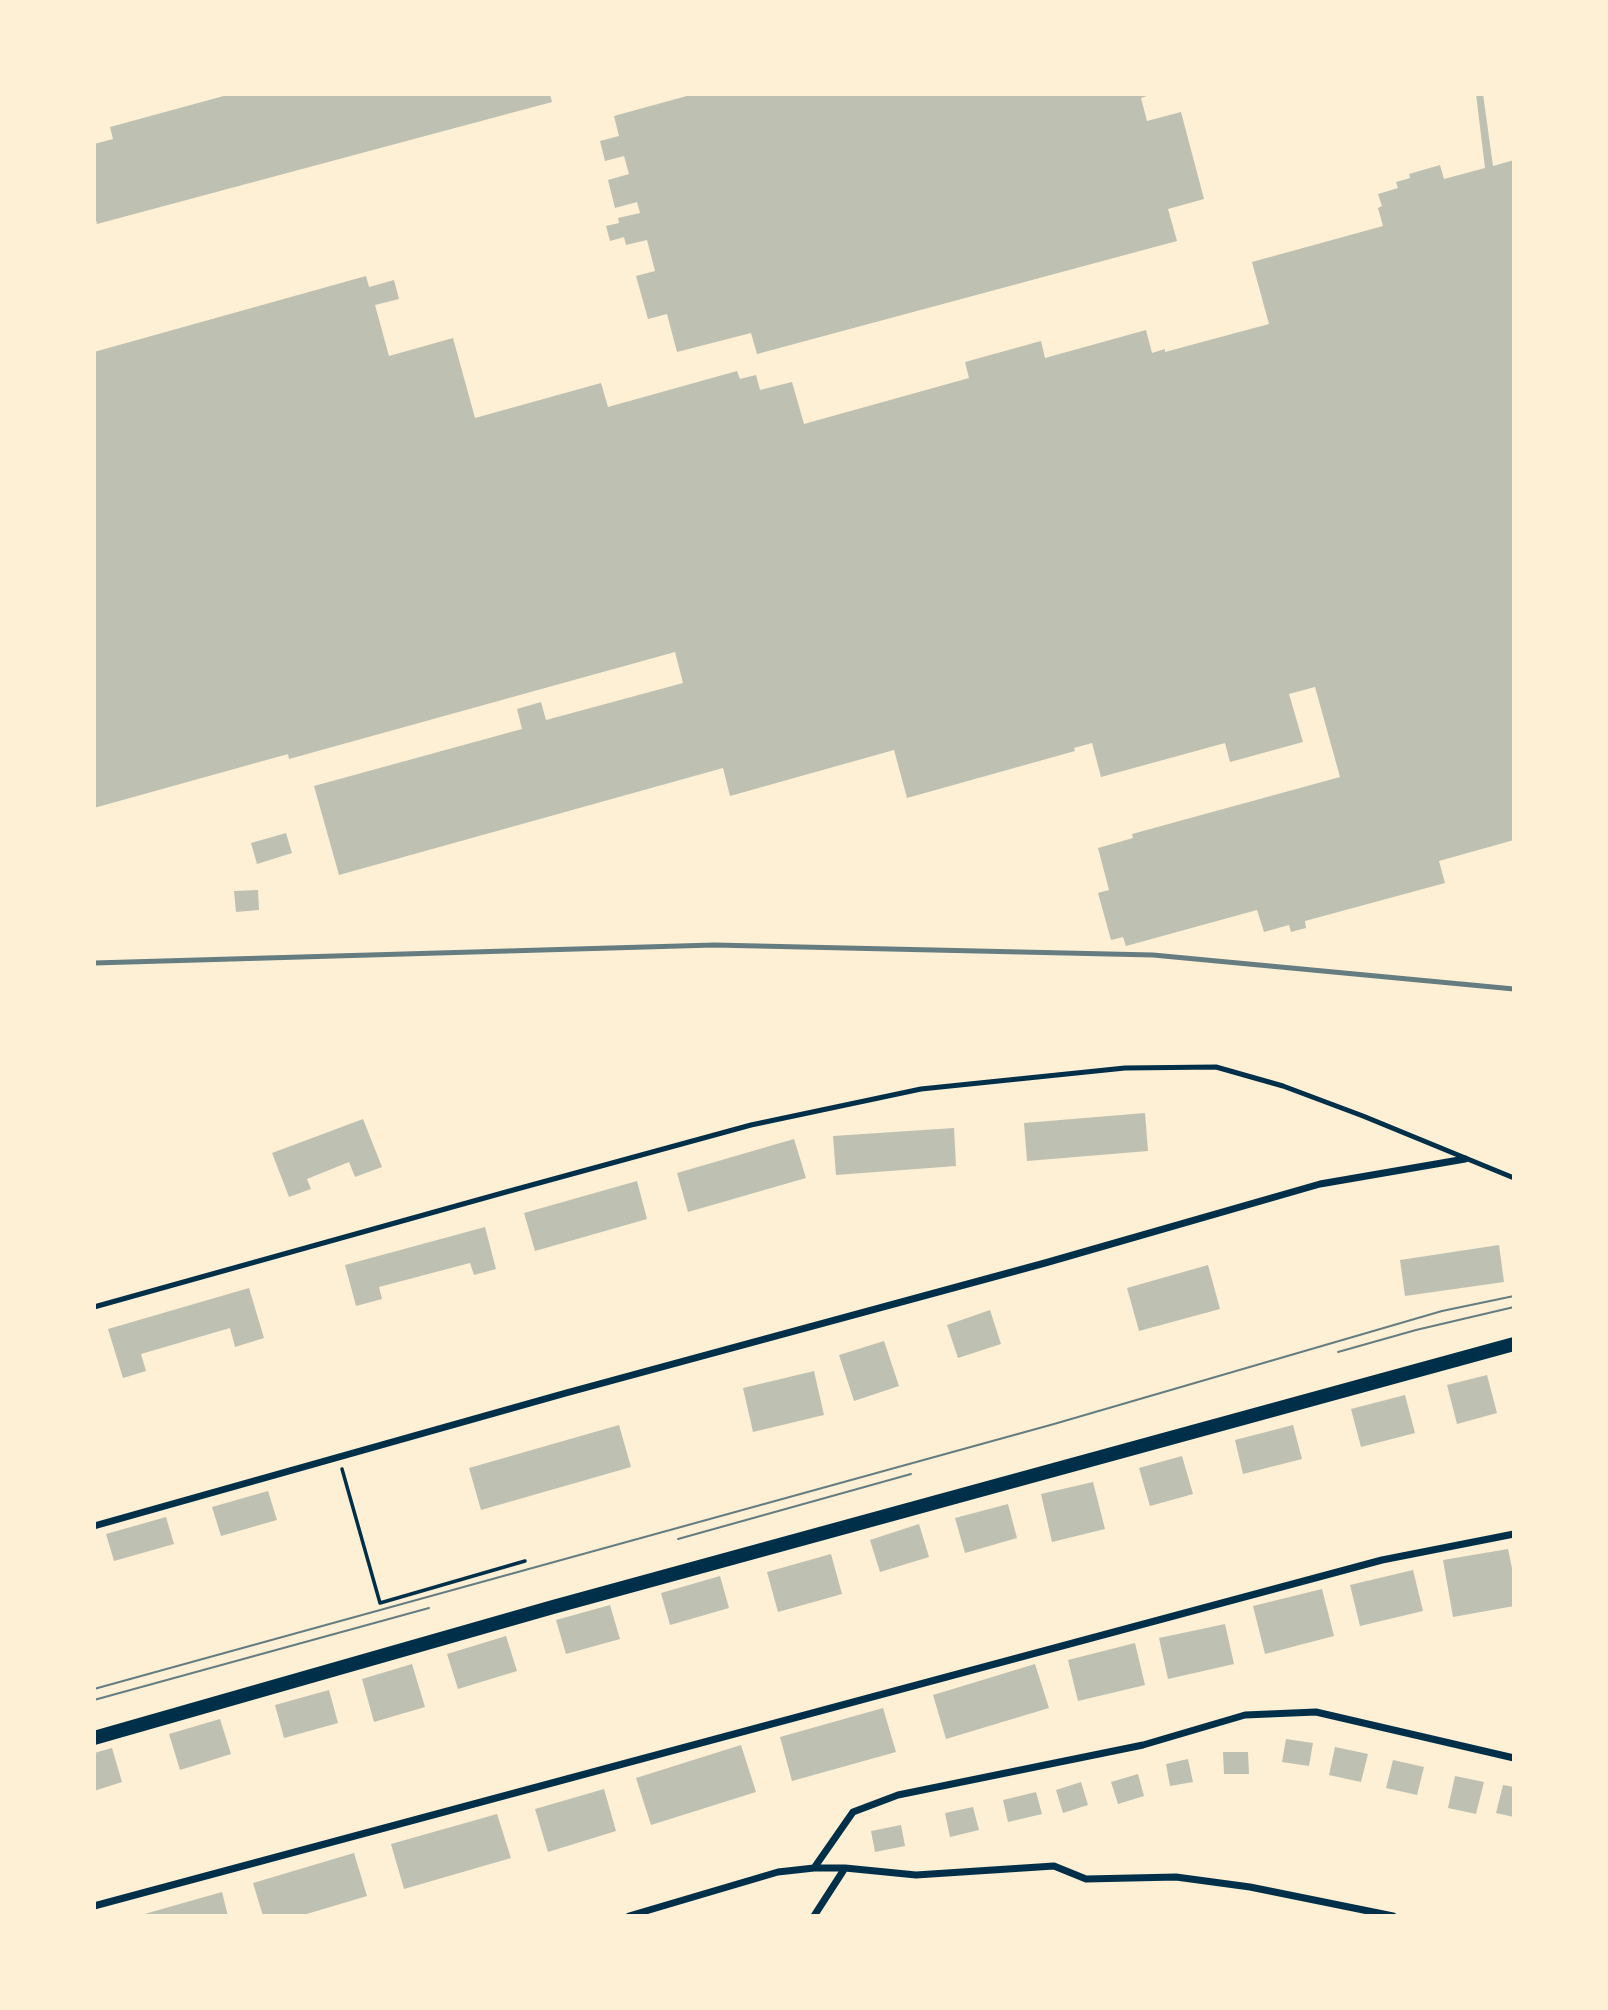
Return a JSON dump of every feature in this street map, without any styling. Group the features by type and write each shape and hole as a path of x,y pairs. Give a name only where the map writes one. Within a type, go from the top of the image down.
{"main road":[{"path":"94,1738 553,1606 1514,1344"}],"street":[{"path":"94,1525 1045,1263 1320,1184 1465,1159"},
{"path":"94,1906 1381,1560 1514,1534"},
{"path":"814,1868 853,1812 898,1795 1143,1745 1245,1715 1316,1712 1514,1758"},
{"path":"629,1916 778,1872 845,1868 916,1875 1054,1866 1086,1879 1176,1877 1250,1887 1393,1916"},
{"path":"814,1916 845,1868"}],"lane":[{"path":"94,1307 738,1129 921,1088 1125,1068 1216,1067 1283,1086 1514,1178"}],"path":[{"path":"338,1457 380,1603 525,1561"}],"building":[{"path":"231,94 550,94 552,102 97,224 94,213 94,144 113,139 110,127"},
{"path":"694,94 1153,94 1141,98 1147,121 1181,112 1204,199 1168,209 1177,241 757,354 751,333 677,352 667,314 648,319 636,276 655,271 647,240 626,245 624,237 610,241 606,226 619,223 618,218 640,213 637,202 615,208 608,180 629,174 624,156 605,161 600,141 619,136 614,116"},
{"path":"1476,94 1483,94 1493,166 1514,160 1514,840 1439,861 1445,883 1305,921 1306,928 1291,932 1289,925 1264,932 1257,910 1126,946 1123,937 1111,940 1098,893 1109,890 1098,848 1133,838 1132,834 1340,777 1315,687 1289,694 1303,742 1230,762 1225,743 1101,777 1092,743 1074,748 1075,751 907,798 894,750 730,796 723,768 339,875 314,786 522,729 517,709 541,702 546,720 683,683 675,652 289,759 288,754 94,808 94,352 366,276 369,287 394,280 399,299 375,305 389,356 453,338 475,418 601,383 608,407 737,371 740,379 756,375 760,390 792,382 804,424 969,378 965,362 1041,341 1045,358 1146,330 1152,353 1165,349 1165,352 1269,324 1252,262 1383,226 1378,208 1382,206 1378,194 1398,188 1396,182 1410,178 1409,174 1440,165 1444,179 1485,168"},
{"path":"286,833 292,853 257,864 251,843"},
{"path":"258,890 259,910 236,912 234,891"},
{"path":"1145,1113 1148,1151 1027,1161 1024,1123"},
{"path":"363,1119 382,1167 355,1177 349,1162 307,1179 311,1189 289,1197 272,1153"},
{"path":"954,1128 956,1166 836,1175 833,1136"},
{"path":"794,1139 806,1178 688,1212 677,1173"},
{"path":"637,1181 647,1219 535,1251 524,1213"},
{"path":"485,1227 496,1269 474,1275 470,1263 379,1287 382,1299 356,1306 345,1265"},
{"path":"1499,1245 1504,1282 1405,1296 1400,1260"},
{"path":"1208,1265 1220,1309 1139,1331 1127,1288"},
{"path":"249,1288 264,1338 235,1347 230,1328 141,1354 146,1371 123,1378 108,1329"},
{"path":"990,1310 1001,1344 958,1358 947,1325"},
{"path":"884,1341 899,1386 854,1401 839,1355"},
{"path":"814,1371 824,1415 753,1432 743,1388"},
{"path":"1487,1375 1497,1413 1457,1424 1447,1385"},
{"path":"1405,1395 1415,1433 1361,1447 1351,1409"},
{"path":"619,1425 631,1467 481,1510 469,1468"},
{"path":"1293,1425 1302,1459 1243,1474 1235,1440"},
{"path":"1182,1456 1193,1494 1150,1506 1139,1468"},
{"path":"1093,1482 1105,1529 1052,1542 1041,1494"},
{"path":"268,1491 277,1520 221,1536 212,1507"},
{"path":"1008,1504 1017,1538 965,1553 955,1518"},
{"path":"166,1517 174,1544 114,1561 106,1534"},
{"path":"919,1524 929,1557 880,1572 870,1540"},
{"path":"1508,1549 1514,1578 1514,1606 1453,1617 1443,1560"},
{"path":"831,1554 842,1594 778,1612 767,1572"},
{"path":"1413,1570 1423,1611 1360,1626 1350,1585"},
{"path":"720,1576 729,1608 670,1625 661,1593"},
{"path":"1322,1589 1334,1636 1265,1654 1253,1606"},
{"path":"610,1605 620,1639 566,1654 556,1620"},
{"path":"1225,1624 1234,1664 1168,1679 1159,1638"},
{"path":"506,1636 517,1671 458,1689 447,1654"},
{"path":"1135,1643 1145,1685 1078,1701 1068,1660"},
{"path":"412,1664 425,1707 374,1722 362,1679"},
{"path":"1035,1664 1049,1708 946,1739 933,1695"},
{"path":"329,1690 338,1723 284,1738 275,1705"},
{"path":"883,1708 896,1752 792,1781 780,1737"},
{"path":"220,1719 231,1754 180,1770 169,1734"},
{"path":"1286,1739 1313,1743 1309,1766 1282,1762"},
{"path":"741,1745 756,1792 651,1825 636,1778"},
{"path":"1335,1747 1368,1754 1361,1782 1329,1775"},
{"path":"112,1748 122,1782 94,1791 94,1753"},
{"path":"1223,1752 1248,1752 1249,1774 1224,1774"},
{"path":"1188,1759 1193,1782 1170,1786 1166,1764"},
{"path":"1393,1760 1424,1767 1417,1795 1386,1788"},
{"path":"1138,1774 1144,1796 1118,1804 1111,1782"},
{"path":"1455,1776 1484,1782 1476,1814 1448,1808"},
{"path":"1081,1782 1088,1805 1063,1813 1056,1790"},
{"path":"1503,1785 1514,1787 1514,1817 1496,1813"},
{"path":"604,1789 616,1831 548,1852 535,1809"},
{"path":"1036,1792 1042,1814 1008,1822 1003,1800"},
{"path":"973,1807 979,1830 950,1837 945,1813"},
{"path":"497,1814 511,1858 404,1889 391,1844"},
{"path":"901,1825 905,1846 875,1852 871,1831"},
{"path":"354,1853 367,1896 300,1916 263,1916 253,1883"},
{"path":"222,1892 228,1916 141,1916 141,1915"}],"tram line":[{"path":"94,1689 1054,1424 1442,1311 1514,1296"},
{"path":"1338,1352 1514,1307"},
{"path":"678,1539 911,1474"},
{"path":"94,1700 429,1608"}],"railway":[{"path":"94,963 714,945 1153,955 1514,989"}]}
